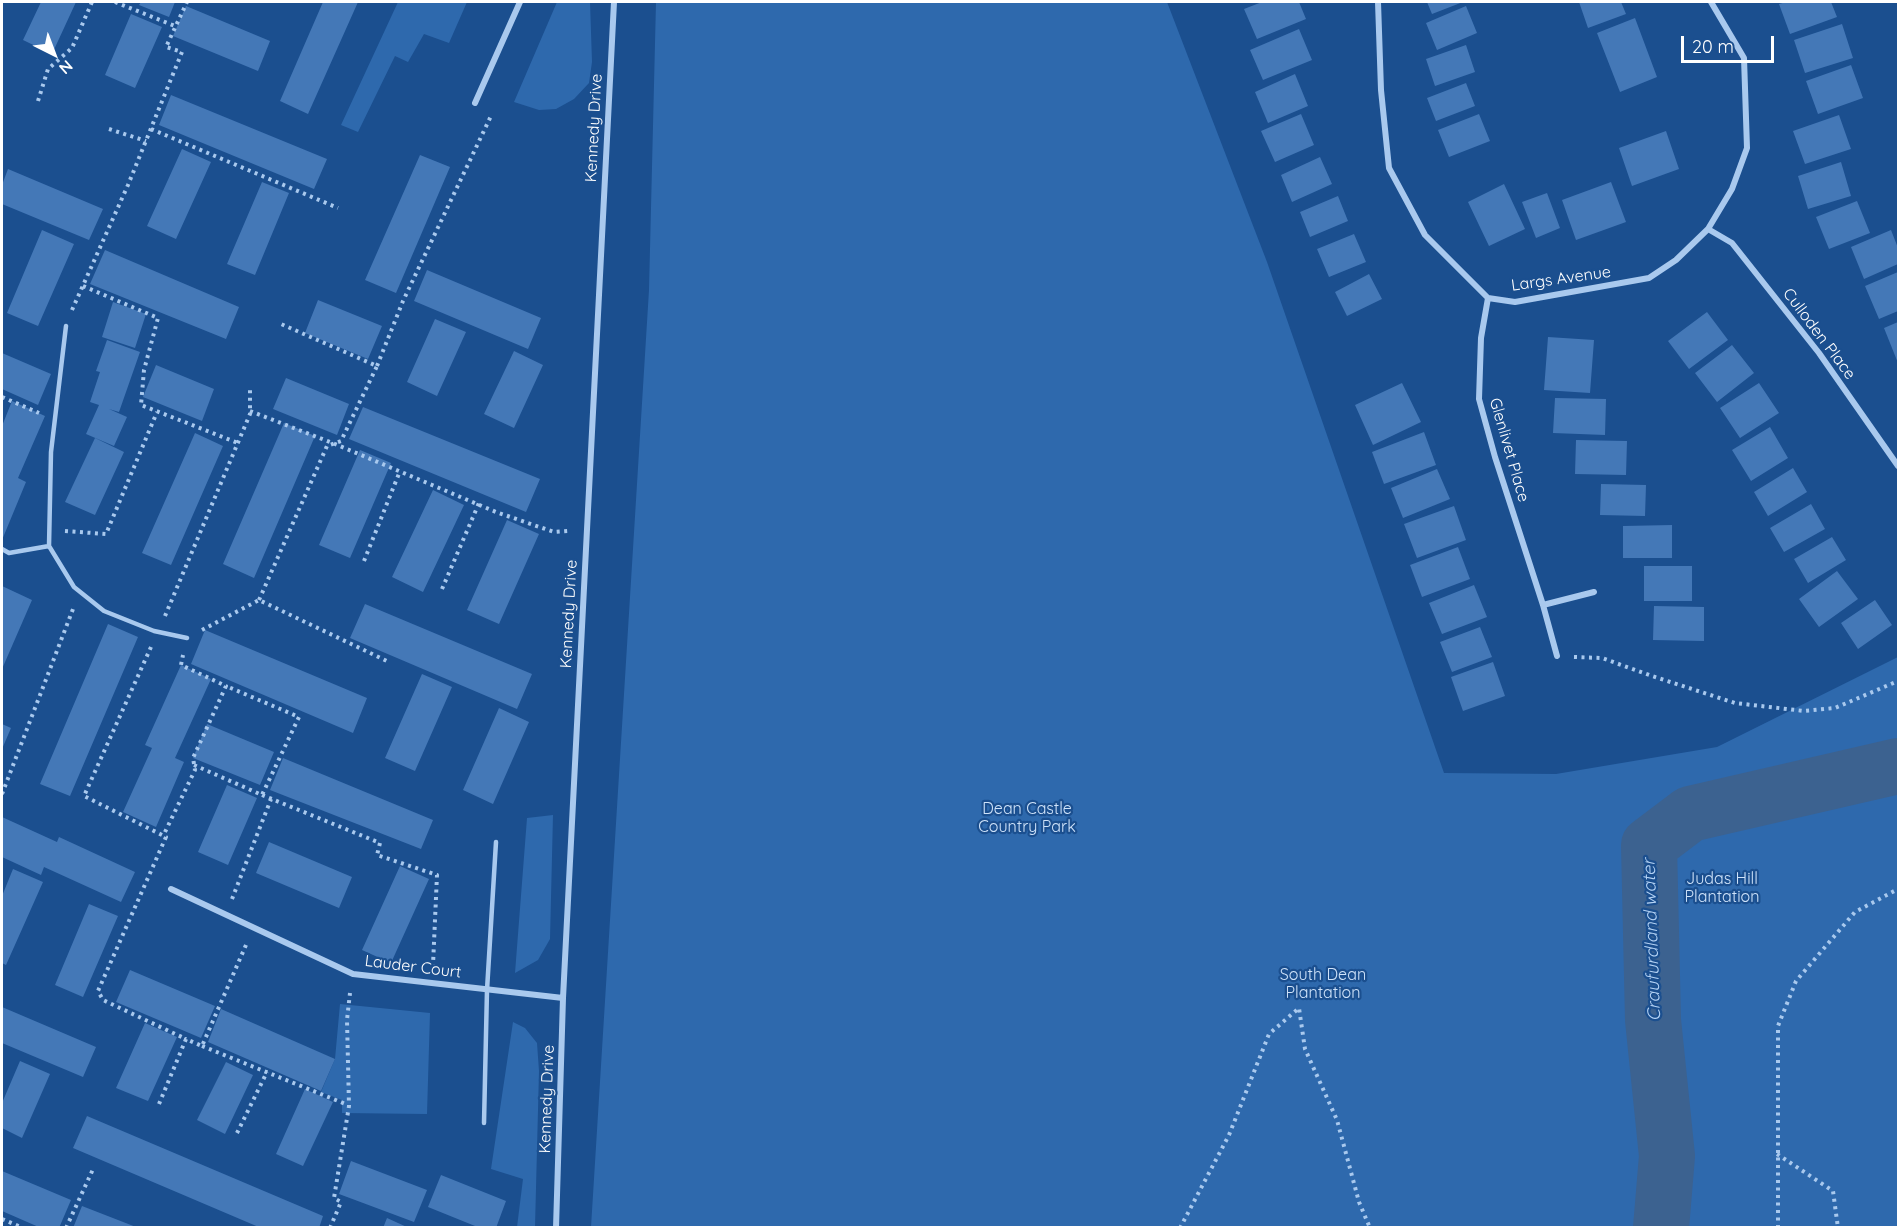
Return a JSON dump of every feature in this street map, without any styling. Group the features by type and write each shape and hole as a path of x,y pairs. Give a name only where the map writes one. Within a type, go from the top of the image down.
{"street":[{"path":"475,103 520,2"},
{"name":"Kennedy Drive","path":"556,1227 563,998 614,2"},
{"name":"Largs Avenue","path":"1378,2 1382,90 1389,168 1425,235 1488,298 1515,303 1649,278 1676,260 1708,229 1732,189 1747,148 1744,58 1711,2"},
{"name":"Culloden Place","path":"1708,229 1732,243 1819,353 1899,466"},
{"name":"Glenlivet Place","path":"1488,298 1481,338 1479,399 1557,656"},
{"path":"1543,605 1594,592"},
{"name":"Lauder Court","path":"171,889 353,974 563,998"}],"lane":[{"path":"66,326 51,452 49,546 74,587 104,611 158,631 187,638"},
{"path":"2,549 9,553 49,546"},
{"path":"483,1123 487,990 496,842"}],"path":[{"path":"38,101 48,69 72,48 92,2"},
{"path":"115,2 175,26"},
{"path":"66,326 182,52 166,47 186,2"},
{"path":"262,795 299,717 181,665 187,638 260,600 327,446 341,441 377,366 403,301 493,111"},
{"path":"109,129 146,141"},
{"path":"151,129 338,208"},
{"path":"82,286 158,318 144,370 141,405 238,444"},
{"path":"281,324 377,366"},
{"path":"250,388 250,411 238,444 84,796 166,837 98,991 103,1000 186,1039 349,1106"},
{"path":"2,397 55,420"},
{"path":"250,411 496,512 554,532 587,529"},
{"path":"49,529 106,534 157,412"},
{"path":"364,561 400,471"},
{"path":"442,590 479,502"},
{"path":"2,794 80,591"},
{"path":"260,600 389,662"},
{"path":"1557,656 1602,658 1735,703 1804,711 1835,708 1899,681"},
{"path":"165,832 195,770 193,758 226,686"},
{"path":"194,765 380,843 377,855 437,875 432,983"},
{"path":"2,771 9,774"},
{"path":"225,914 271,799"},
{"path":"1778,1227 1778,1026 1796,981 1856,912 1899,889"},
{"path":"202,1046 254,927"},
{"path":"330,1227 341,1202 334,1198 349,1106 347,1020 353,974"},
{"path":"1180,1227 1228,1135 1269,1034 1299,1008 1305,1049 1336,1120 1359,1202 1371,1227"},
{"path":"159,1104 186,1039"},
{"path":"237,1133 267,1072"},
{"path":"1777,1154 1833,1191 1838,1227"},
{"path":"66,1227 94,1167"},
{"path":"2,1219 24,1227"}],"green space":[{"path":"398,2 467,2 449,43 424,34 408,62 395,56 358,132 341,125"},
{"path":"557,2 590,2 592,62 589,83 574,99 556,109 539,110 514,102"},
{"name":"Dean Castle Country Park","path":"656,2 1167,2 1267,262 1444,773 1556,774 1717,747 1898,657 1898,1227 591,1227 649,290"},
{"path":"553,815 550,939 538,960 515,973 527,818"},
{"path":"340,1004 430,1013 427,1114 342,1113 342,1100 321,1092 335,1059"},
{"path":"513,1022 525,1028 537,1043 539,1071 535,1227 517,1227 523,1179 491,1169"}],"building":[{"path":"41,2 76,2 52,54 23,40"},
{"path":"141,2 175,2 169,17 139,5"},
{"path":"323,2 358,2 308,114 280,101"},
{"path":"1262,2 1299,2 1306,19 1257,39 1244,9"},
{"path":"1427,2 1463,2 1432,14"},
{"path":"1579,2 1621,2 1626,14 1588,28"},
{"path":"1831,2 1837,17 1790,34 1779,4"},
{"path":"186,6 270,41 258,71 173,36"},
{"path":"1466,6 1477,33 1437,50 1426,23"},
{"path":"131,14 162,27 135,88 105,75"},
{"path":"1635,18 1657,77 1620,92 1597,33"},
{"path":"1842,24 1853,58 1805,73 1794,40"},
{"path":"1299,29 1312,60 1263,80 1250,50"},
{"path":"1466,45 1475,72 1435,86 1426,59"},
{"path":"1851,65 1863,98 1818,114 1806,81"},
{"path":"1295,74 1308,106 1268,123 1255,92"},
{"path":"1466,83 1475,106 1436,121 1427,98"},
{"path":"171,95 327,159 314,189 159,125"},
{"path":"1301,114 1314,145 1275,162 1261,131"},
{"path":"1479,114 1490,141 1449,157 1438,130"},
{"path":"1839,115 1851,149 1805,164 1793,131"},
{"path":"1666,131 1679,169 1632,186 1619,148"},
{"path":"182,149 211,162 176,239 147,226"},
{"path":"420,155 450,167 396,293 365,280"},
{"path":"1320,157 1332,184 1292,202 1281,175"},
{"path":"1841,162 1851,196 1808,209 1798,176"},
{"path":"8,169 103,209 89,240 2,204 2,185"},
{"path":"262,182 289,193 255,275 227,264"},
{"path":"1611,182 1626,222 1576,240 1562,200"},
{"path":"1504,184 1525,229 1489,246 1468,202"},
{"path":"1547,193 1560,228 1536,238 1522,202"},
{"path":"1338,196 1348,221 1310,237 1300,212"},
{"path":"1857,201 1870,233 1829,249 1816,217"},
{"path":"42,230 74,244 38,326 7,313"},
{"path":"1891,230 1898,248 1898,264 1864,279 1851,247"},
{"path":"1354,234 1366,262 1329,277 1317,249"},
{"path":"105,250 239,307 226,339 90,284"},
{"path":"427,270 541,318 528,349 414,301"},
{"path":"1898,272 1898,311 1879,319 1865,286"},
{"path":"1369,274 1382,299 1347,316 1335,292"},
{"path":"318,300 382,326 368,359 305,333"},
{"path":"113,302 146,314 135,348 102,337"},
{"path":"1707,312 1728,340 1689,369 1668,341"},
{"path":"435,319 466,332 437,396 407,382"},
{"path":"1898,322 1898,363 1884,328"},
{"path":"1548,337 1594,340 1590,393 1544,390"},
{"path":"107,340 140,352 119,412 109,409 127,417 114,446 86,434 99,405 90,402 100,372 96,371"},
{"path":"1732,345 1754,373 1717,402 1695,373"},
{"path":"514,351 543,365 514,428 484,414"},
{"path":"2,353 51,374 38,405 2,389"},
{"path":"156,365 214,389 202,421 143,397"},
{"path":"286,378 349,404 337,435 273,409"},
{"path":"1402,383 1421,422 1373,445 1355,405"},
{"path":"1759,383 1779,413 1740,438 1720,408"},
{"path":"1555,398 1606,399 1605,435 1553,433"},
{"path":"12,401 45,416 18,478 26,482 2,540 2,426"},
{"path":"363,407 540,479 526,512 349,439"},
{"path":"284,423 315,436 254,578 223,564"},
{"path":"1770,427 1788,458 1751,481 1732,450"},
{"path":"1424,432 1436,465 1384,484 1372,452"},
{"path":"195,433 223,446 171,565 142,553"},
{"path":"95,438 124,452 95,515 65,502"},
{"path":"1576,440 1627,441 1626,475 1575,474"},
{"path":"360,450 391,463 350,558 319,545"},
{"path":"1793,468 1807,492 1768,516 1754,492"},
{"path":"1437,469 1450,499 1403,518 1391,488"},
{"path":"1601,484 1646,485 1645,516 1600,515"},
{"path":"433,490 464,505 423,592 392,577"},
{"path":"1811,504 1825,529 1784,552 1770,528"},
{"path":"1454,506 1466,540 1417,558 1404,524"},
{"path":"507,520 539,534 499,624 467,610"},
{"path":"1672,525 1672,558 1623,558 1623,526"},
{"path":"1832,537 1846,560 1808,583 1794,559"},
{"path":"1458,547 1470,579 1422,597 1410,565"},
{"path":"1644,566 1692,566 1692,601 1644,601"},
{"path":"1837,571 1858,599 1819,627 1799,599"},
{"path":"1474,585 1487,617 1442,634 1429,603"},
{"path":"2,586 32,600 2,669"},
{"path":"1875,600 1892,625 1858,649 1841,623"},
{"path":"365,604 532,674 517,709 350,638"},
{"path":"1654,606 1704,607 1704,641 1653,640"},
{"path":"108,624 138,637 70,796 40,784"},
{"path":"1480,627 1492,657 1452,672 1440,642"},
{"path":"205,630 367,698 353,733 191,664"},
{"path":"1493,662 1505,696 1463,711 1451,677"},
{"path":"181,665 211,679 175,758 184,762 156,827 123,812 152,748 145,745"},
{"path":"422,674 452,687 415,771 385,758"},
{"path":"499,708 529,722 493,804 463,790"},
{"path":"2,724 11,728 2,749"},
{"path":"207,724 274,752 260,785 193,758"},
{"path":"283,758 433,820 421,849 270,790"},
{"path":"227,785 257,798 228,865 198,852"},
{"path":"2,817 57,842 59,837 135,872 121,902 44,867 41,875 2,857"},
{"path":"269,842 352,877 339,908 256,873"},
{"path":"400,866 429,879 391,963 362,950"},
{"path":"13,869 43,882 6,965 2,963 2,896"},
{"path":"89,904 118,916 83,997 55,985"},
{"path":"130,970 215,1006 201,1038 116,1002"},
{"path":"2,1007 96,1047 83,1077 2,1043"},
{"path":"221,1009 335,1059 321,1091 208,1042"},
{"path":"145,1023 177,1037 148,1101 116,1088"},
{"path":"20,1061 50,1074 22,1138 2,1128 2,1103"},
{"path":"226,1062 253,1075 225,1134 197,1120"},
{"path":"305,1089 333,1102 303,1166 276,1154"},
{"path":"87,1116 323,1216 319,1228 261,1228 73,1148"},
{"path":"351,1161 427,1190 414,1222 339,1194"},
{"path":"2,1171 71,1200 59,1228 41,1228 2,1211"},
{"path":"441,1175 506,1201 496,1228 480,1228 428,1207"},
{"path":"82,1206 136,1227 136,1228 73,1228"},
{"path":"387,1218 409,1228 383,1228"}],"waterway":[{"name":"Craufurdland water","path":"1661,1228 1667,1156 1653,1020 1649,845 1690,814 1898,766"}],"park label":[{"name":"Judas Hill Plantation","path":"1722,888"},
{"name":"South Dean Plantation","path":"1323,984"}]}
